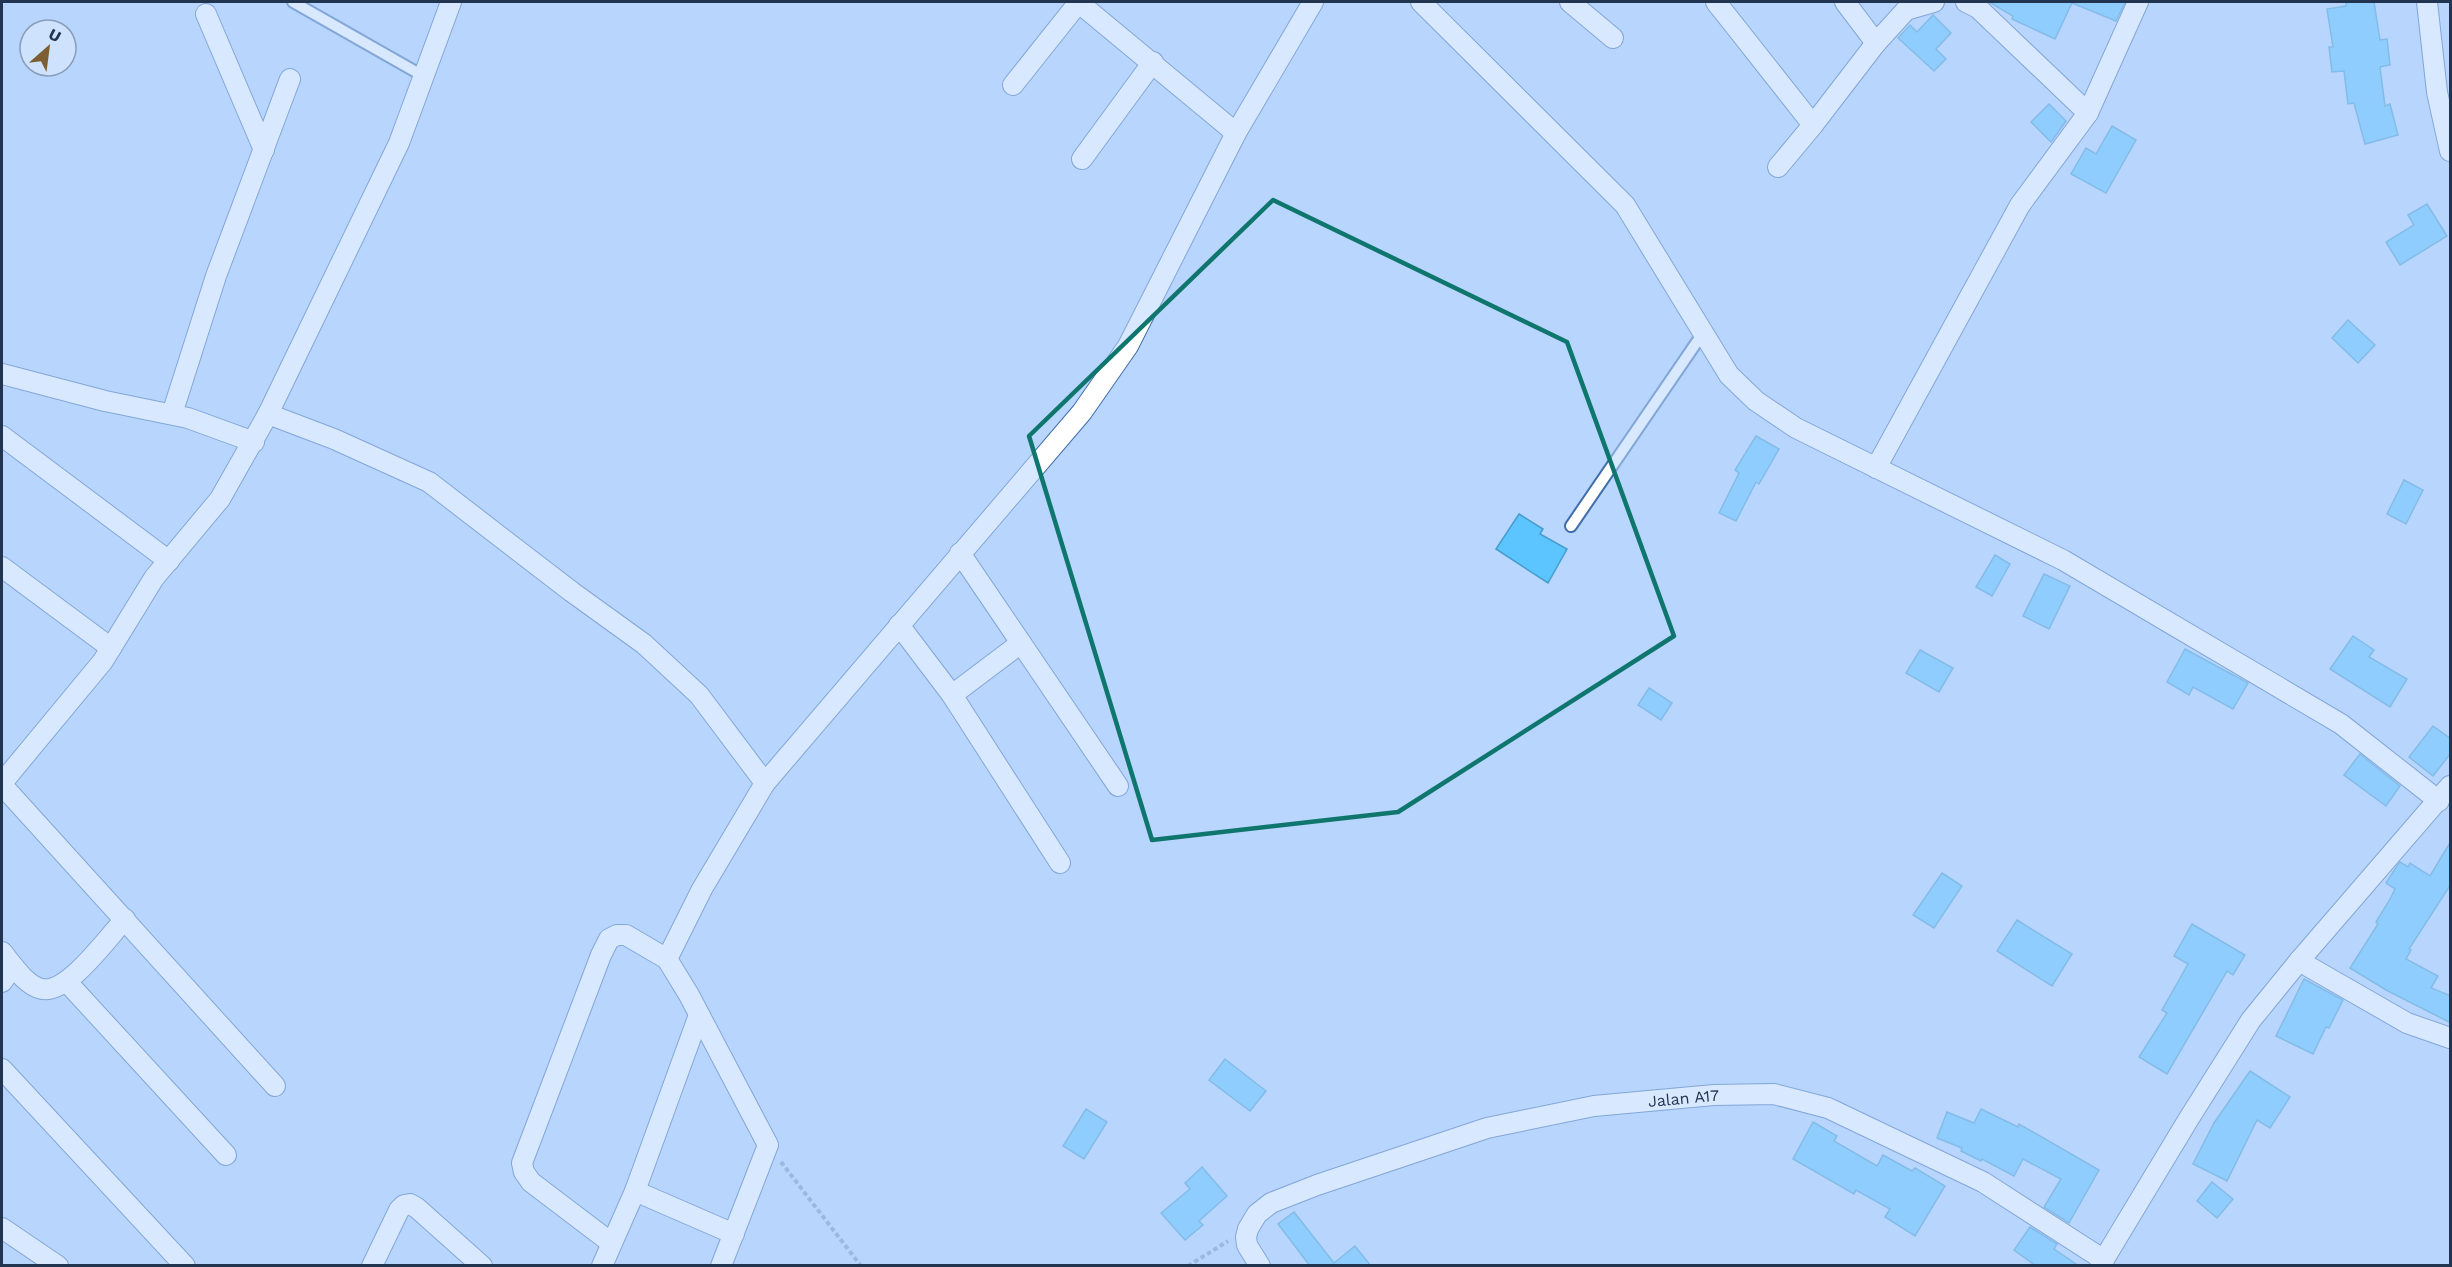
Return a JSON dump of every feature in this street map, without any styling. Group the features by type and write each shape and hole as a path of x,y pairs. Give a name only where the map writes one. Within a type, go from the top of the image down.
{"street":[{"path":"275,1086 2,784 103,661 154,578 220,500 254,442 399,143 451,2"},
{"path":"1013,84 1078,2 1236,133"},
{"path":"667,958 702,889 765,783 1082,412 1128,346 1236,133 1313,2"},
{"path":"1420,2 1625,205 1729,375 1756,401 1796,428 2063,560 2341,724 2445,794 2299,961 2251,1020 2102,1263"},
{"path":"1570,2 1613,38"},
{"path":"1716,2 1813,125"},
{"path":"1845,2 1876,43"},
{"path":"1778,166 1813,125 1876,43 1906,10 1934,2"},
{"path":"1966,2 1978,8 2088,113"},
{"path":"1876,468 2020,205 2088,113 2138,2"},
{"path":"2427,2 2442,56 2438,92 2451,151"},
{"path":"206,14 264,150"},
{"path":"1082,159 1153,62"},
{"path":"172,414 216,276 290,79"},
{"path":"2,374 105,401 172,414 254,442"},
{"path":"268,414 334,439 429,482 644,644 699,695 765,783"},
{"path":"2,436 169,561"},
{"path":"960,553 1118,786"},
{"path":"2,567 111,648"},
{"path":"899,625 952,695 1060,863"},
{"path":"952,695 1021,643"},
{"path":"7,959 30,983 42,989 53,988 67,982 125,919"},
{"path":"610,1242 531,1182 524,1172 522,1163 609,939 617,935 626,935 667,958 768,1145 721,1266"},
{"path":"2,982 7,959"},
{"path":"2299,961 2407,1023 2451,1038"},
{"path":"67,982 226,1155"},
{"path":"602,1266 610,1242 635,1191 699,1015"},
{"path":"2,1069 185,1266"},
{"name":"Jalan A17","path":"1248,1228 1257,1214 1271,1203 1317,1185 1487,1128 1594,1106 1714,1095 1774,1094 1828,1108 1983,1182 2102,1263"},
{"path":"635,1191 734,1234"},
{"path":"372,1266 399,1210 404,1205 410,1204 482,1266"},
{"path":"2,1228 58,1266"},
{"path":"1248,1228 1247,1245 1260,1266"}],"lane":[{"path":"293,2 424,77"},
{"path":"1571,526 1703,333"}],"path":[{"path":"768,1145 861,1266"},
{"path":"1188,1266 1248,1228"}],"highlighted area":[{"path":"1273,200 1567,342 1674,636 1398,812 1152,840 1029,436"}],"building":[{"path":"1989,2 2125,2 2116,21 2072,3 2055,39 2012,19 2013,16"},
{"path":"2346,2 2374,2 2380,40 2387,39 2390,65 2380,67 2385,106 2390,104 2398,135 2365,144 2354,103 2348,104 2344,71 2332,72 2329,47 2333,47 2327,9 2346,6"},
{"path":"1933,15 1951,33 1936,49 1946,59 1934,71 1898,38 1910,25 1917,32"},
{"path":"2049,104 2066,121 2051,142 2031,122"},
{"path":"2112,126 2136,140 2106,193 2071,174 2086,148 2096,154"},
{"path":"2427,204 2447,236 2400,265 2386,242 2414,225 2408,215"},
{"path":"2348,320 2375,345 2358,363 2332,338"},
{"path":"1756,436 1779,449 1759,484 1756,482 1736,521 1719,513 1739,473 1735,470"},
{"path":"2404,480 2423,490 2406,524 2387,514"},
{"path":"1519,514 1543,529 1540,534 1567,549 1548,583 1496,549"},
{"path":"1995,555 2010,564 1992,596 1976,587"},
{"path":"2044,574 2070,586 2049,629 2023,616"},
{"path":"2353,636 2374,650 2369,657 2407,679 2390,707 2330,669"},
{"path":"2185,649 2248,683 2233,709 2193,687 2189,695 2167,682"},
{"path":"1920,650 1953,668 1939,692 1906,673"},
{"path":"1649,688 1672,703 1661,720 1638,705"},
{"path":"2433,726 2451,739 2451,753 2433,776 2409,757"},
{"path":"2360,754 2400,786 2386,806 2344,775"},
{"path":"2451,841 2451,884 2409,949 2411,950 2406,959 2438,976 2431,988 2451,996 2451,1023 2386,990 2350,968 2378,924 2376,922 2395,889 2386,883 2400,862 2408,867 2410,863 2430,876"},
{"path":"1942,873 1962,886 1934,928 1913,915"},
{"path":"2017,920 2072,954 2052,986 1997,951"},
{"path":"2192,924 2245,955 2233,975 2227,971 2167,1074 2139,1057 2167,1013 2162,1010 2188,964 2174,956"},
{"path":"2304,979 2343,1000 2313,1054 2276,1036"},
{"path":"1225,1059 1266,1091 1250,1111 1209,1080"},
{"path":"2250,1071 2290,1097 2270,1128 2257,1120 2227,1181 2193,1164 2214,1123"},
{"path":"1086,1109 1107,1122 1084,1159 1063,1146"},
{"path":"1981,1109 2018,1127 2019,1124 2099,1170 2069,1223 2044,1207 2061,1179 2023,1159 2014,1176 1961,1151 1962,1148 1937,1138 1947,1112 1974,1123"},
{"path":"1813,1122 1837,1136 1834,1141 1877,1166 1883,1155 1912,1171 1915,1168 1945,1186 1915,1236 1885,1217 1890,1209 1856,1190 1854,1194 1793,1159"},
{"path":"1202,1167 1227,1196 1199,1221 1203,1225 1185,1240 1161,1213 1190,1189 1185,1183"},
{"path":"2212,1182 2233,1199 2217,1218 2197,1201"},
{"path":"1294,1212 1334,1263 1355,1246 1371,1266 1310,1266 1278,1224"},
{"path":"2030,1227 2057,1244 2054,1249 2079,1266 2036,1266 2014,1250"}]}
